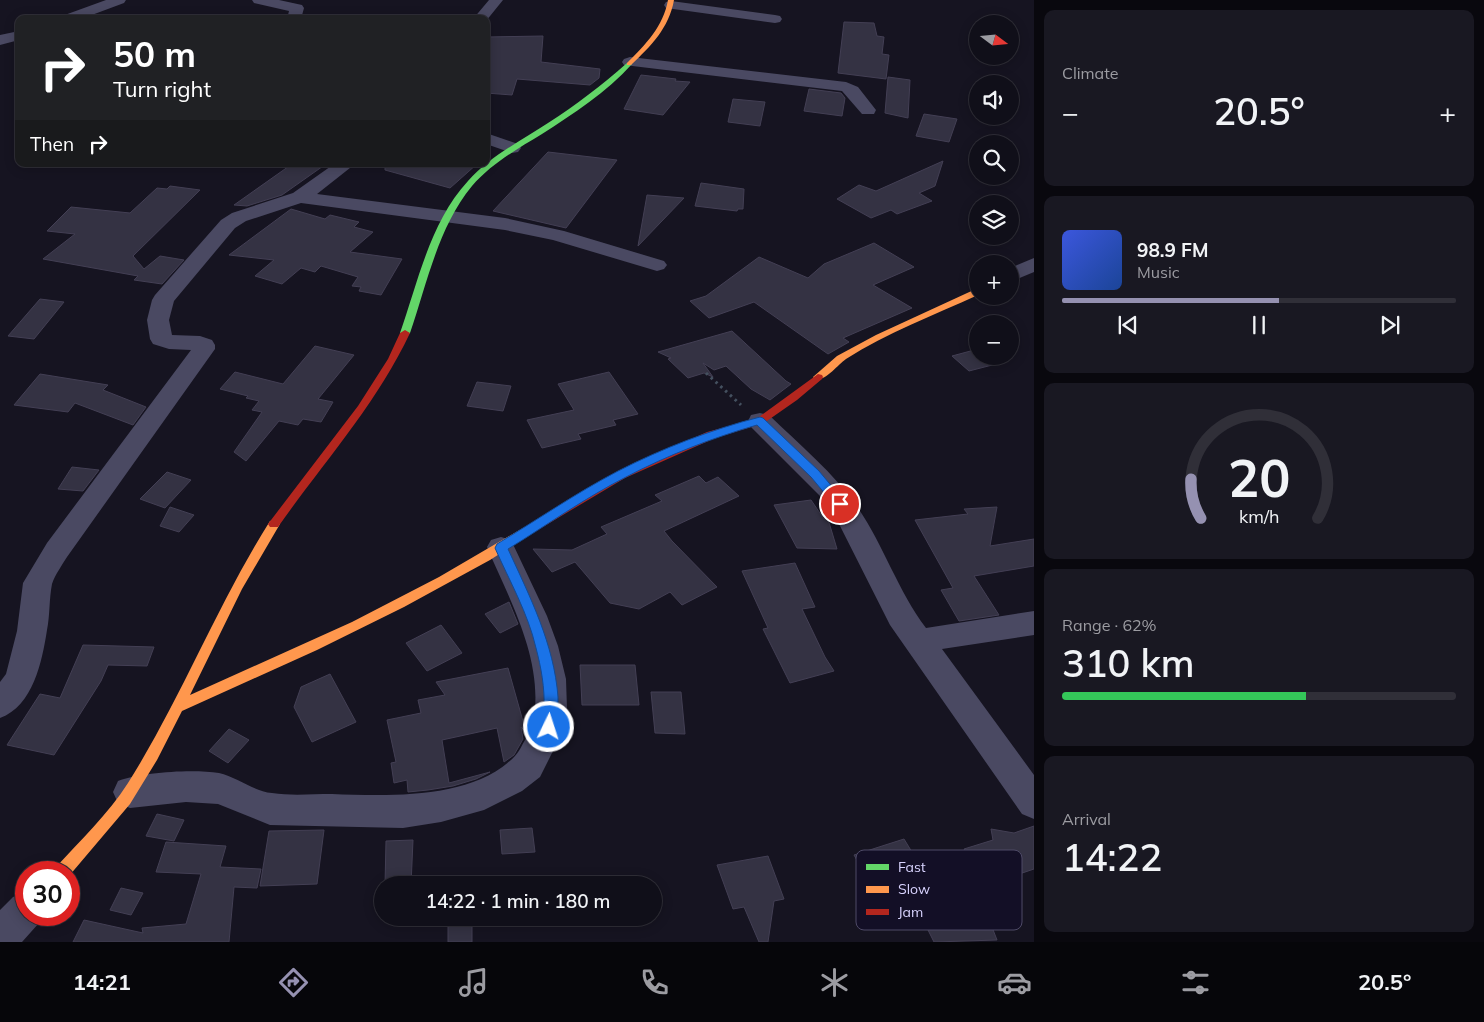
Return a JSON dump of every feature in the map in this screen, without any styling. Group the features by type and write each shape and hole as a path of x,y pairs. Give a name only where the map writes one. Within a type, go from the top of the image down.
{"street":[{"path":"77,15 120,0"},
{"path":"259,0 297,8 295,15"},
{"path":"478,0 495,1"},
{"path":"483,15 495,1"},
{"path":"490,166 512,148 577,108 651,44 667,23 671,2 775,18"},
{"path":"0,40 15,36"},
{"path":"630,62 846,87 852,90 868,110"},
{"path":"490,140 512,148"},
{"path":"0,704 13,690 27,657 38,583 57,550 204,349 204,344 200,343 169,342 162,339 158,320 163,300 228,224 239,217 300,197 342,167"},
{"path":"71,861 130,792 180,706 216,626 266,536 385,377 402,344 433,247 447,216 462,193 489,167"},
{"path":"300,197 505,224 557,235 657,265"},
{"path":"1019,272 1034,264"},
{"path":"180,706 325,642 501,548 621,475 704,438 760,420 793,398 841,358 879,337 969,296"},
{"path":"760,420 815,474 849,516 901,617 1034,802"},
{"path":"130,792 186,787 229,792 249,802 270,809 403,812 441,806 484,794 510,780 528,766 549,727 552,709 550,679 543,646 532,616 501,548"},
{"path":"918,641 1034,623"},
{"path":"0,938 15,922"}],"path":[{"path":"706,373 760,420"}],"building":[{"path":"844,22 874,23 877,36 884,37 882,54 889,55 886,79 838,73"},
{"path":"543,36 541,62 600,69 599,78 590,85 517,79 512,95 490,93 490,37"},
{"path":"641,75 690,82 663,115 624,109"},
{"path":"888,77 910,80 908,118 885,113"},
{"path":"809,89 841,93 845,98 842,116 804,111"},
{"path":"733,99 765,102 760,126 728,122"},
{"path":"924,114 957,119 949,142 916,136"},
{"path":"548,152 617,160 566,228 493,211"},
{"path":"943,161 935,186 919,193 932,201 897,214 891,210 871,218 837,199 859,185 876,191"},
{"path":"288,167 322,167 282,195 247,206 234,205"},
{"path":"385,167 474,167 450,188 385,170"},
{"path":"701,183 744,189 743,209 738,209 737,211 695,206"},
{"path":"170,186 200,190 133,256 144,269 160,256 184,260 162,284 134,280 138,276 43,259 75,234 47,231 71,207 130,213 157,188 167,189"},
{"path":"647,195 684,198 638,246"},
{"path":"291,209 325,219 330,215 359,222 354,227 373,232 350,252 402,259 381,295 359,291 361,287 352,286 358,277 321,266 315,272 301,268 282,284 255,276 274,260 229,255"},
{"path":"874,243 914,267 873,285 912,308 843,338 849,342 828,354 754,302 709,318 690,301 706,296 759,257 808,278 824,264"},
{"path":"40,299 64,302 34,339 8,336"},
{"path":"732,331 791,384 770,400 751,389 726,366 714,370 703,363 713,377 704,373 688,378 668,359 671,358 658,352"},
{"path":"315,346 354,355 318,399 333,402 321,422 303,419 298,425 279,421 246,461 234,452 262,412 252,410 259,401 246,398 248,396 220,389 235,372 283,384"},
{"path":"969,351 969,365 992,365 969,371 952,356"},
{"path":"609,372 638,414 613,420 616,425 578,434 581,439 542,448 527,420 574,410 558,384"},
{"path":"40,374 108,385 103,390 146,407 133,425 75,403 68,412 14,405"},
{"path":"477,382 511,386 503,411 467,406"},
{"path":"72,467 99,470 83,491 58,489"},
{"path":"167,472 191,480 165,508 140,499"},
{"path":"699,476 706,483 718,477 739,496 664,531 717,587 682,605 670,592 639,609 610,603 575,562 552,572 533,549 572,550 607,534 601,527 662,501 655,495"},
{"path":"811,500 824,519 828,519 837,549 797,548 774,505"},
{"path":"170,507 194,515 179,532 160,526"},
{"path":"997,507 990,546 1034,539 1034,566 974,576 999,615 959,621 941,590 953,588 915,520 968,514 964,509"},
{"path":"795,563 815,607 802,609 825,657 834,671 790,683 763,629 768,628 742,571"},
{"path":"509,602 518,624 500,633 485,614"},
{"path":"441,625 462,653 427,671 406,643"},
{"path":"83,645 154,647 147,666 108,665 101,681 54,755 7,745 40,694 60,698"},
{"path":"580,665 635,665 639,705 582,705"},
{"path":"508,668 526,732 521,727 523,739 514,755 504,762 497,728 442,740 449,783 490,772 476,779 453,786 428,790 408,792 407,780 394,783 391,763 396,762 387,720 421,713 418,700 445,695 436,682"},
{"path":"330,674 356,722 312,742 294,707 301,687"},
{"path":"651,692 681,692 685,734 655,733"},
{"path":"229,729 249,740 228,763 209,751"},
{"path":"157,814 184,820 174,841 146,836"},
{"path":"1034,826 1034,869 1022,873 1022,850 964,849 993,840 991,829 1014,833"},
{"path":"532,828 535,852 502,854 500,830"},
{"path":"324,830 317,884 260,886 269,831"},
{"path":"904,839 911,850 870,850"},
{"path":"413,840 411,876 385,876 386,841"},
{"path":"166,842 226,846 220,867 261,869 257,888 234,887 229,942 73,942 84,920 143,933 142,928 186,924 201,874 156,872"},
{"path":"768,856 784,899 774,901 768,942 759,942 744,907 733,909 717,865"},
{"path":"121,888 143,893 131,915 110,910"},
{"path":"448,926 472,926 472,942 448,942"},
{"path":"928,930 993,930 997,940 934,942"}],"traffic: fast":[{"path":"490,164 581,104 629,64"},
{"path":"405,333 428,263 450,212 470,183 487,167"}],"traffic: slow":[{"path":"629,64 662,28 671,0"},
{"path":"818,377 841,358 879,337 969,295"},
{"path":"72,861 108,821 133,788 170,723 236,588 274,524"},
{"path":"180,706 269,667 400,603 443,581 527,531"}],"traffic: jam":[{"path":"274,524 362,408 393,359 405,333"},
{"path":"527,531 621,475 711,435 760,421 793,398 818,377"}],"route":[{"path":"549,727 552,709 550,679 543,646 532,616 501,548 555,513 621,475 711,435 760,420 815,474 840,504"}]}
